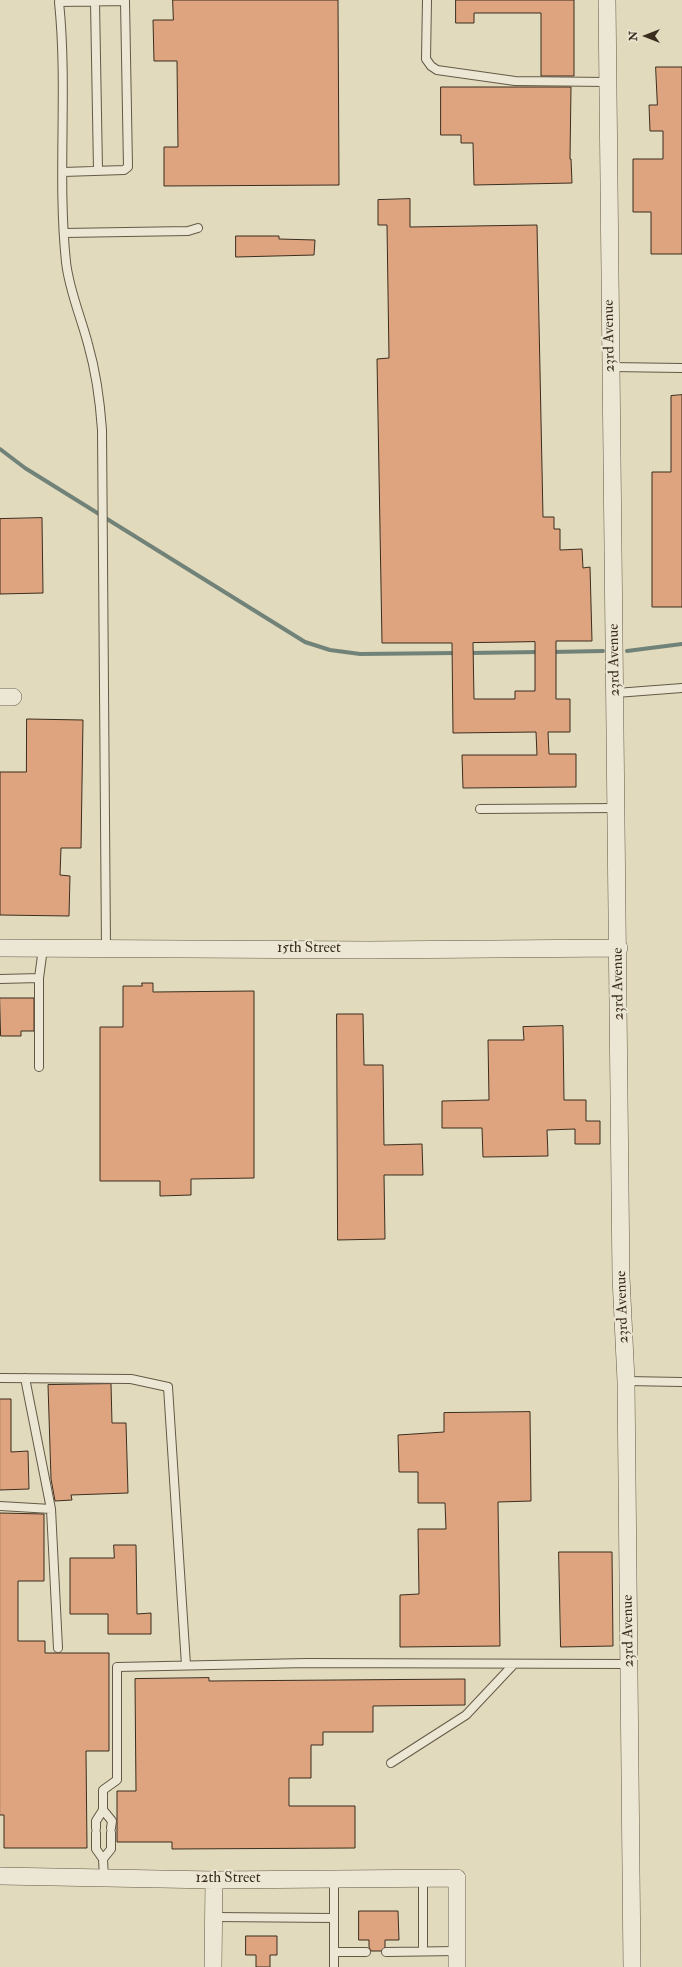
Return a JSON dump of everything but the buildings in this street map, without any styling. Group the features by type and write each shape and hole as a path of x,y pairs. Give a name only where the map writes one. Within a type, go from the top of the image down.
{"street":[{"name":"23rd Avenue","path":"607,0 610,367 616,693 621,1277 626,1381 632,1967"},
{"name":"15th Street","path":"0,948 618,948"},
{"name":"12th Street","path":"0,1876 214,1880 457,1878 457,1959"},
{"path":"213,1967 214,1880"}],"lane":[{"path":"427,0 426,58 431,66 437,70 515,81 608,82"},
{"path":"63,172 124,170 128,167 125,1 59,2 62,31 63,172 64,233 66,263 70,286 88,342 100,399 103,525 106,949"},
{"path":"95,2 98,170"},
{"path":"64,233 188,231 198,228"},
{"path":"610,367 682,368"},
{"path":"616,693 682,688"},
{"path":"480,809 617,808"},
{"path":"39,1066 39,978 43,948"},
{"path":"0,979 39,978"},
{"path":"0,1378 132,1379 168,1387 186,1666"},
{"path":"25,1378 51,1509 58,1648"},
{"path":"626,1381 682,1382"},
{"path":"0,1506 51,1509"},
{"path":"104,1878 103,1859 96,1849 96,1821 103,1810 103,1790 117,1780 117,1667 306,1663 629,1664"},
{"path":"392,1763 466,1715 514,1664"},
{"path":"103,1810 112,1821 111,1849 103,1859"},
{"path":"423,1878 423,1951"},
{"path":"334,1879 334,1967"},
{"path":"213,1917 334,1918"},
{"path":"386,1952 423,1951 457,1959"},
{"path":"334,1952 366,1952"}],"waterway":[{"path":"0,449 25,468 305,642 330,650 360,654 456,653"},
{"path":"627,651 682,644"},
{"path":"551,652 603,651"},
{"path":"469,653 540,652"}]}
